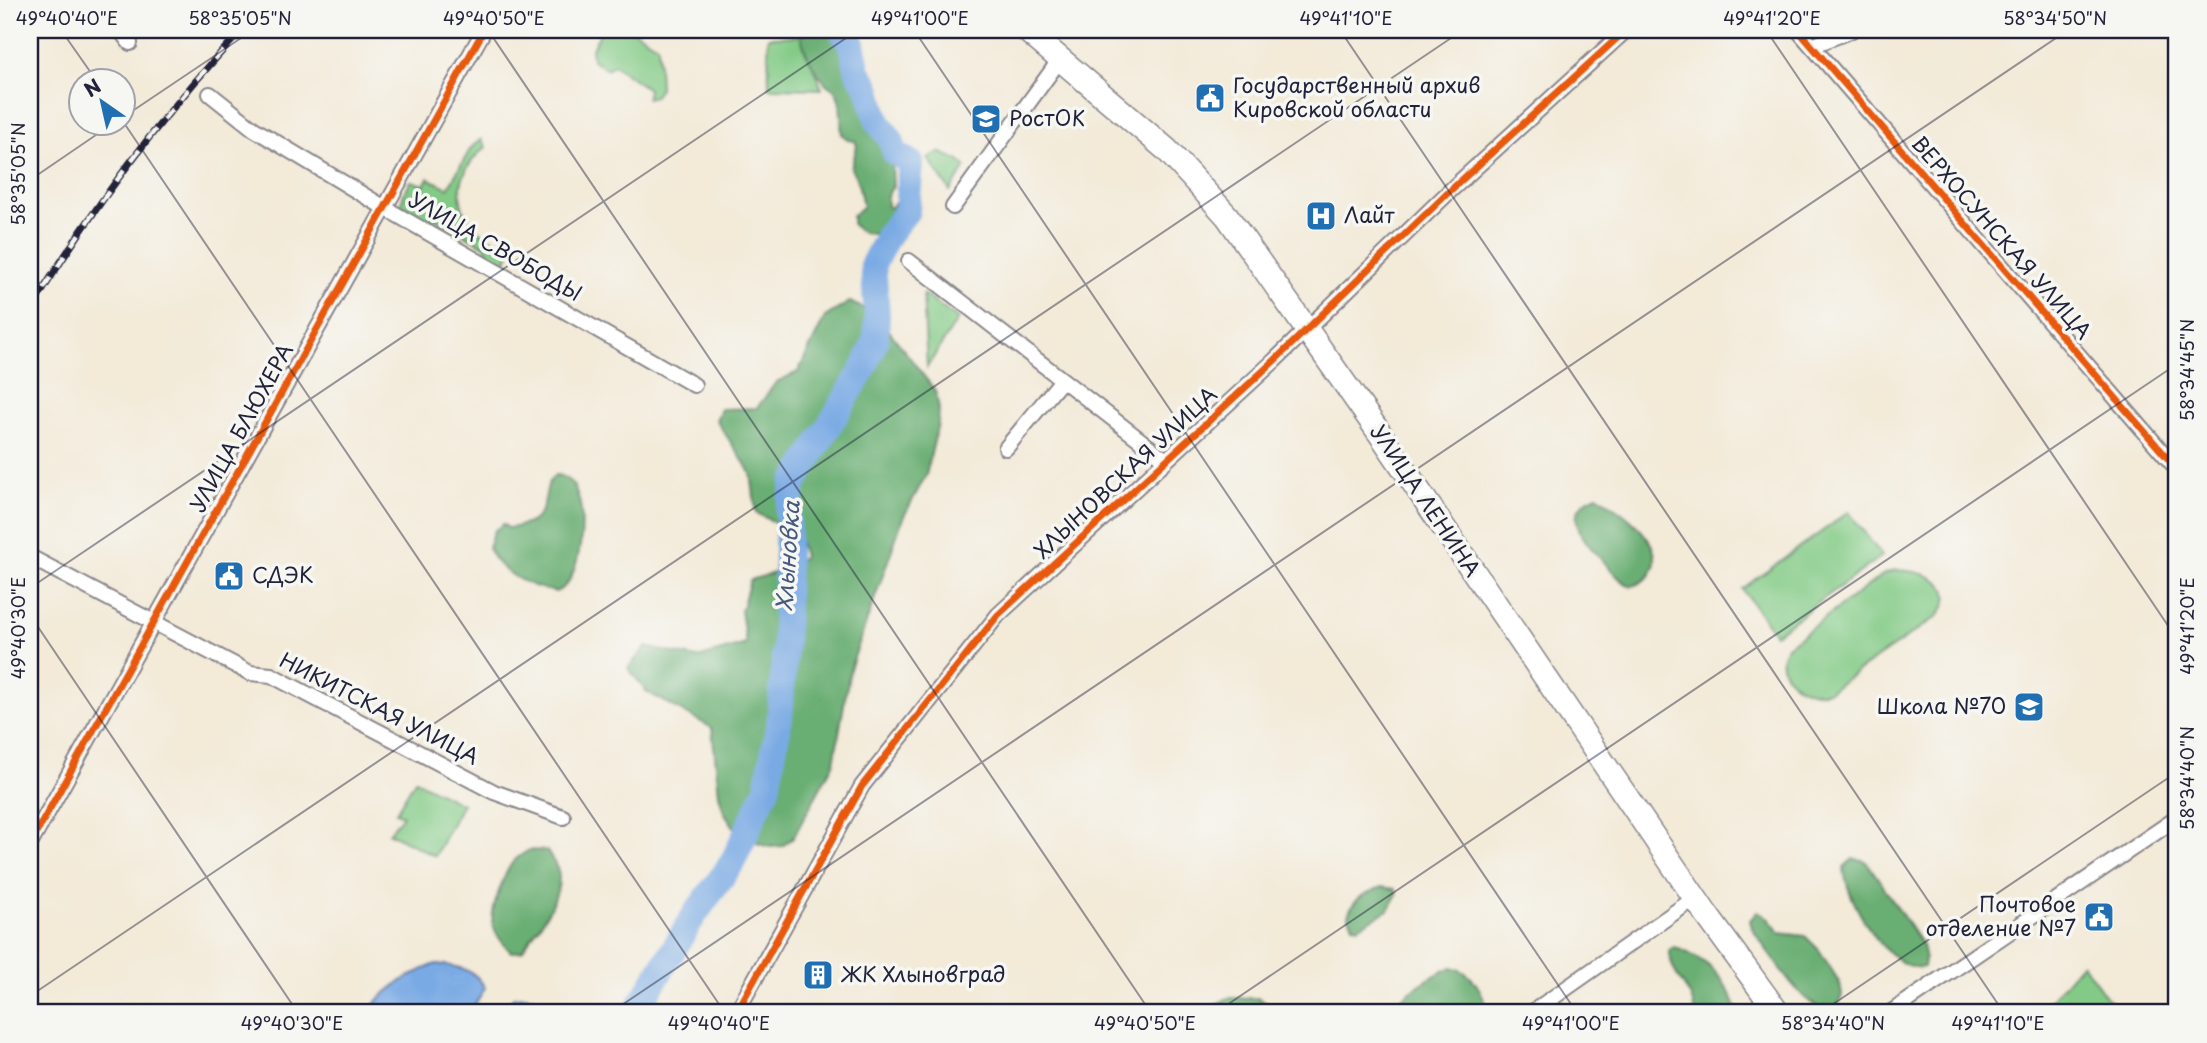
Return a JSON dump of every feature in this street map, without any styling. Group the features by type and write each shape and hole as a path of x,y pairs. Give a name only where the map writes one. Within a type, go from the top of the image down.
{"main road":[{"name":"УЛИЦА ЛЕНИНА","path":"1026,30 1167,150 1227,216 1307,328 1696,898 1778,1013"}],"street":[{"path":"120,30 130,43"},
{"name":"УЛИЦА БЛЮХЕРА","path":"30,844 485,30"},
{"name":"ХЛЫНОВСКАЯ УЛИЦА","path":"736,1013 862,786 998,615 1307,328 1453,188 1626,30"},
{"name":"ВЕРХОСУНСКАЯ УЛИЦА","path":"1798,30 2177,469"},
{"path":"1812,47 1852,30"},
{"path":"953,207 1061,58"},
{"name":"УЛИЦА СВОБОДЫ","path":"210,94 254,129 385,208 694,385"},
{"path":"909,261 1166,460"},
{"path":"1006,448 1062,380"},
{"name":"НИКИТСКАЯ УЛИЦА","path":"30,557 250,673 271,674 494,792 563,817"},
{"path":"1890,1013 2177,818"},
{"path":"1531,1013 1696,898"}],"green space":[{"path":"602,30 633,30 658,46 660,88 655,96 647,98 648,89 614,65 606,69 593,60 591,50"},
{"path":"802,30 833,30 850,51 853,75 865,89 875,126 891,146 893,186 887,196 887,206 890,208 899,199 908,201 910,211 906,222 885,232 864,233 852,224 852,216 863,206 858,182 851,169 857,146 855,141 848,140 842,134 838,95 822,79 809,58 803,44"},
{"path":"802,36 822,89 769,88 768,37"},
{"path":"481,139 486,147 472,161 464,176 460,192 462,207 480,232 495,241 514,246 506,261 500,264 490,260 485,246 436,219 427,225 404,213 401,206 403,195 411,181 424,185 428,178 448,188 471,148"},
{"path":"939,152 958,160 966,167 950,191 928,158"},
{"path":"923,294 958,319 927,367"},
{"path":"850,302 877,315 936,392 938,424 926,475 903,518 850,669 834,763 793,838 782,846 770,847 753,842 738,833 724,812 719,794 712,728 647,692 628,668 646,647 697,658 746,644 741,611 750,580 791,568 804,556 797,533 756,513 751,473 716,420 721,409 757,408 776,382 798,372 825,317"},
{"path":"555,475 567,479 576,490 582,524 572,576 564,587 556,592 516,578 499,565 488,548 494,531 503,524 508,528 524,525 541,513 547,489"},
{"path":"1597,495 1618,509 1649,541 1654,553 1654,565 1648,577 1636,585 1631,586 1619,578 1590,546 1578,528 1578,510"},
{"path":"1849,512 1882,556 1775,634 1742,589"},
{"path":"1896,570 1928,576 1944,587 1947,595 1938,616 1829,691 1809,691 1785,674 1782,656 1787,646 1884,574"},
{"path":"415,780 462,804 435,856 389,833 403,815 396,812"},
{"path":"529,850 547,851 558,871 559,881 548,913 522,951 511,952 496,933 493,912 509,868"},
{"path":"1853,859 1864,860 1869,865 1922,945 1924,967 1911,966 1897,959 1871,931 1860,914 1846,880 1844,867"},
{"path":"1382,887 1395,889 1397,894 1388,910 1358,927 1353,925 1348,915 1357,900"},
{"path":"1758,911 1766,916 1780,933 1805,936 1819,950 1840,983 1842,996 1835,1010 1824,1010 1813,1004 1777,965 1752,928 1750,920"},
{"path":"1674,947 1697,958 1715,971 1728,989 1738,1013 1694,1013 1692,1000 1672,963 1669,950"},
{"path":"2082,963 2118,1013 2039,1013"},
{"path":"1452,967 1472,978 1483,998 1487,1013 1385,1013 1416,987"},
{"path":"1228,998 1259,998 1280,1013 1203,1013"}],"water":[{"path":"436,964 464,969 481,981 485,988 470,1013 368,1013 374,1004 398,983"},
{"path":"514,997 538,999 553,1013 497,1013"}],"waterway":[{"name":"Хлыновка","path":"635,1013 695,914 732,863 767,788 780,716 785,644 788,512 794,484 865,366 876,339 873,264 888,235 907,211 911,163 895,153 891,140 878,122 868,87 858,72 852,44 841,30"}],"railway":[{"path":"30,311 77,236 128,164 183,96 242,30"}],"cycle path":[{"path":"30,844 484,30"},
{"path":"736,1013 862,786 998,615 1274,361 1453,188 1626,30"},
{"path":"1798,30 2177,469"}],"place":[{"name":"Государственный архив Кировской области","path":"1210,98"},
{"name":"РостОК","path":"986,119"},
{"name":"Лайт","path":"1321,216"},
{"name":"СДЭК","path":"229,576"},
{"name":"Школа №70","path":"2029,707"},
{"name":"Почтовое отделение №7","path":"2099,917"},
{"name":"ЖК Хлыновград","path":"818,975"}]}
